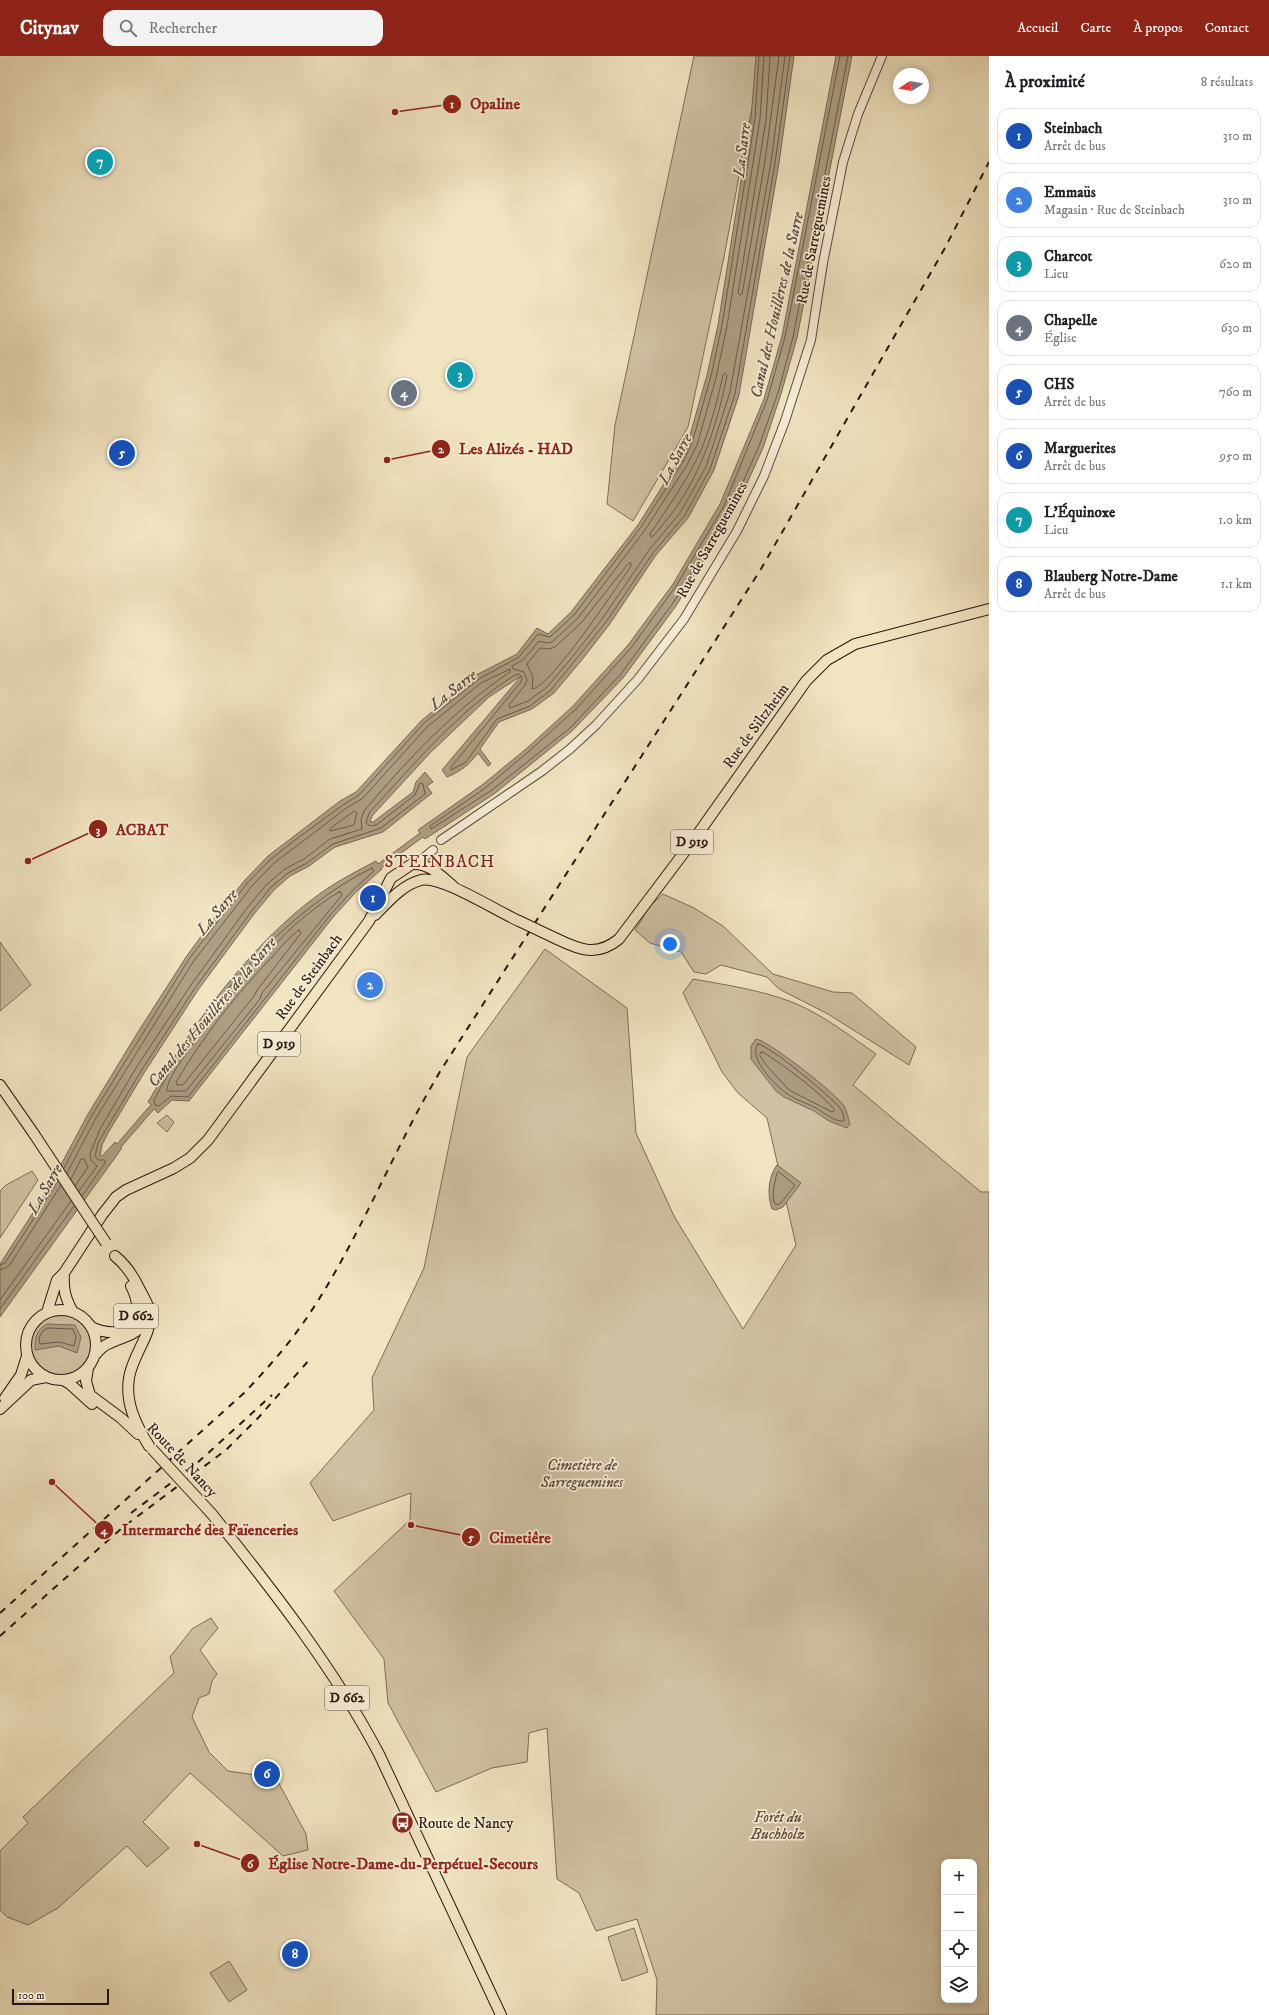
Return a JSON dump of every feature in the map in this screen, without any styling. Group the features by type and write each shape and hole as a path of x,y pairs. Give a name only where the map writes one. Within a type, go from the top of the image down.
{"main road":[{"name":"Rue de Siltzheim","path":"454,887 519,921 583,950 597,950 608,947 619,939 629,927 695,838 806,681 821,665 834,654 856,644 989,609"},
{"name":"D 919","path":"369,921 391,878 412,864 432,867 454,887"},
{"name":"D 919","path":"369,921 404,888 422,880 454,887"},
{"name":"Rue de Steinbach","path":"64,1273 102,1215 116,1197 126,1190 162,1175 183,1163 208,1140 369,921"},
{"name":"D 662","path":"2,1088 106,1242 115,1256 118,1266 136,1295 138,1304 136,1319 127,1329 115,1333 106,1332 91,1327"},
{"name":"D 662","path":"115,1256 122,1262 141,1292 147,1303 150,1315 150,1322 145,1337 133,1361 128,1391 134,1419 151,1448"},
{"name":"D 919","path":"47,1312 57,1280 64,1273"},
{"path":"64,1273 63,1289 65,1298 73,1312"},
{"name":"D 662","path":"95,1354 109,1343 130,1336 140,1327 145,1311 141,1292"},
{"path":"0,1405 21,1375 27,1356 27,1334 35,1321 47,1312 60,1310 73,1312 83,1318 91,1327 96,1340 95,1354 88,1368 77,1377 63,1380 46,1377 31,1380 0,1409"},
{"path":"27,1356 34,1368 46,1377"},
{"name":"Route de Nancy","path":"88,1368 86,1386 90,1395 129,1425 211,1513 268,1584 317,1652 358,1714 387,1770 448,1904 501,2015"},
{"name":"Route de Nancy","path":"63,1380 70,1384 95,1406 129,1425"},
{"name":"Route de Nancy","path":"448,1904 452,1919 497,2015"}],"street":[{"name":"Rue de Sarreguemines","path":"441,840 513,791 570,749 596,725 638,679 684,619 737,531 764,476 786,420 811,340 823,263 843,162 858,114 882,56"}],"green space":[{"path":"694,56 765,56 750,117 724,257 688,427 633,521 607,504 615,425"},
{"path":"663,894 694,908 723,926 773,974 833,992 852,993 916,1047 909,1065 828,1014 779,989 767,977 721,965 706,974 694,972 681,952 650,943 635,930 650,906"},
{"path":"0,942 31,985 0,1011"},
{"name":"Forêt du Buchholz","path":"545,949 627,1008 636,1133 674,1216 743,1329 796,1245 767,1118 738,1093 722,1072 683,993 693,979 756,991 792,1002 825,1019 876,1054 853,1085 981,1192 989,1192 989,2015 656,2015 657,1980 637,1919 596,1931 579,1893 557,1879 547,1728 529,1733 527,1762 492,1768 436,1792 388,1703 384,1659 334,1591 410,1520 411,1493 333,1521 310,1483 374,1410 372,1378 424,1268 467,1057"},
{"path":"167,1115 174,1122 167,1132 157,1123"},
{"path":"32,1171 38,1180 0,1238 0,1191 6,1185"},
{"path":"61,1315 78,1320 86,1328 91,1345 86,1362 78,1370 61,1375 44,1370 36,1362 31,1345 36,1328 44,1320"},
{"path":"211,1618 218,1628 200,1650 217,1674 212,1681 209,1694 199,1698 192,1717 209,1752 228,1771 276,1778 306,1834 308,1850 283,1856 190,1773 143,1822 169,1848 147,1867 127,1846 58,1908 28,1925 7,1917 0,1910 0,1851 28,1823 23,1817 174,1673 170,1657 192,1629"},
{"path":"634,1928 648,1972 622,1981 608,1937"},
{"path":"229,1961 247,1990 229,2002 210,1973"}],"water":[{"name":"Canal des Houillères de la Sarre","path":"756,56 794,56 779,163 739,395 714,470 688,518 656,555 609,625 554,693 532,709 499,722 480,749 491,764 488,766 478,753 461,770 452,775 447,777 442,770 521,676 489,697 430,753 372,816 370,822 373,822 413,792 416,782 425,772 433,782 427,786 432,793 383,832 335,847 309,866 290,876 274,890 254,914 198,990 144,1073 108,1133 102,1145 100,1156 102,1156 115,1142 117,1144 151,1105 148,1102 173,1059 208,1008 244,964 283,924 325,890 344,878 376,861 378,864 420,833 418,830 482,785 526,749 573,706 628,645 673,584 720,504 764,399 782,336 836,56 852,56 797,338 781,394 763,448 738,503 676,606 623,678 572,731 494,794 425,839 423,837 381,868 382,869 357,891 334,916 189,1101 172,1100 158,1113 154,1109 121,1147 122,1148 0,1317 0,1264 47,1191 88,1114 138,1032 186,957 218,913 245,880 268,856 340,801 356,792 421,721 476,675 517,654 537,628 548,634 571,612 638,525 679,460 688,442 707,375 718,325 751,118"},
{"path":"756,1039 788,1058 817,1080 839,1100 846,1110 850,1124 847,1128 829,1121 814,1111 784,1097 776,1091 751,1059 751,1046"},
{"path":"777,1165 801,1183 783,1207 776,1210 772,1209 770,1204 769,1186"},
{"path":"47,1324 75,1325 81,1337 77,1353 59,1346 35,1350 35,1342 38,1332"}],"railway":[{"path":"0,1613 244,1393 262,1374 303,1324 345,1254 408,1130 441,1070 761,569 945,248 989,162"},
{"path":"0,1636 122,1528 226,1450 259,1417 310,1359"},
{"path":"131,1513 195,1465 272,1395"}],"place":[{"name":"Opaline","path":"395,112"},
{"name":"L'Équinoxe","path":"100,162"},
{"name":"Charcot","path":"460,375"},
{"name":"Chapelle","path":"404,393"},
{"name":"CHS","path":"122,453"},
{"name":"Les Alizés - HAD","path":"387,460"},
{"name":"ACBAT","path":"28,861"},
{"name":"Steinbach","path":"373,898"},
{"name":"Emmaüs","path":"370,985"},
{"name":"Intermarché des Faïenceries","path":"52,1482"},
{"name":"Cimetiêre","path":"411,1525"},
{"name":"Marguerites","path":"267,1774"},
{"name":"Route de Nancy","path":"402,1823"},
{"name":"Église Notre-Dame-du-Perpétuel-Secours","path":"197,1844"},
{"name":"Blauberg Notre-Dame","path":"295,1954"}],"district":[{"name":"STEINBACH","path":"440,862"}],"water label":[{"name":"La Sarre","path":"742,150"},
{"name":"La Sarre","path":"675,459"},
{"name":"La Sarre","path":"453,690"},
{"name":"La Sarre","path":"217,912"},
{"name":"La Sarre","path":"45,1189"}],"park label":[{"name":"Cimetière de Sarreguemines","path":"582,1474"}]}
